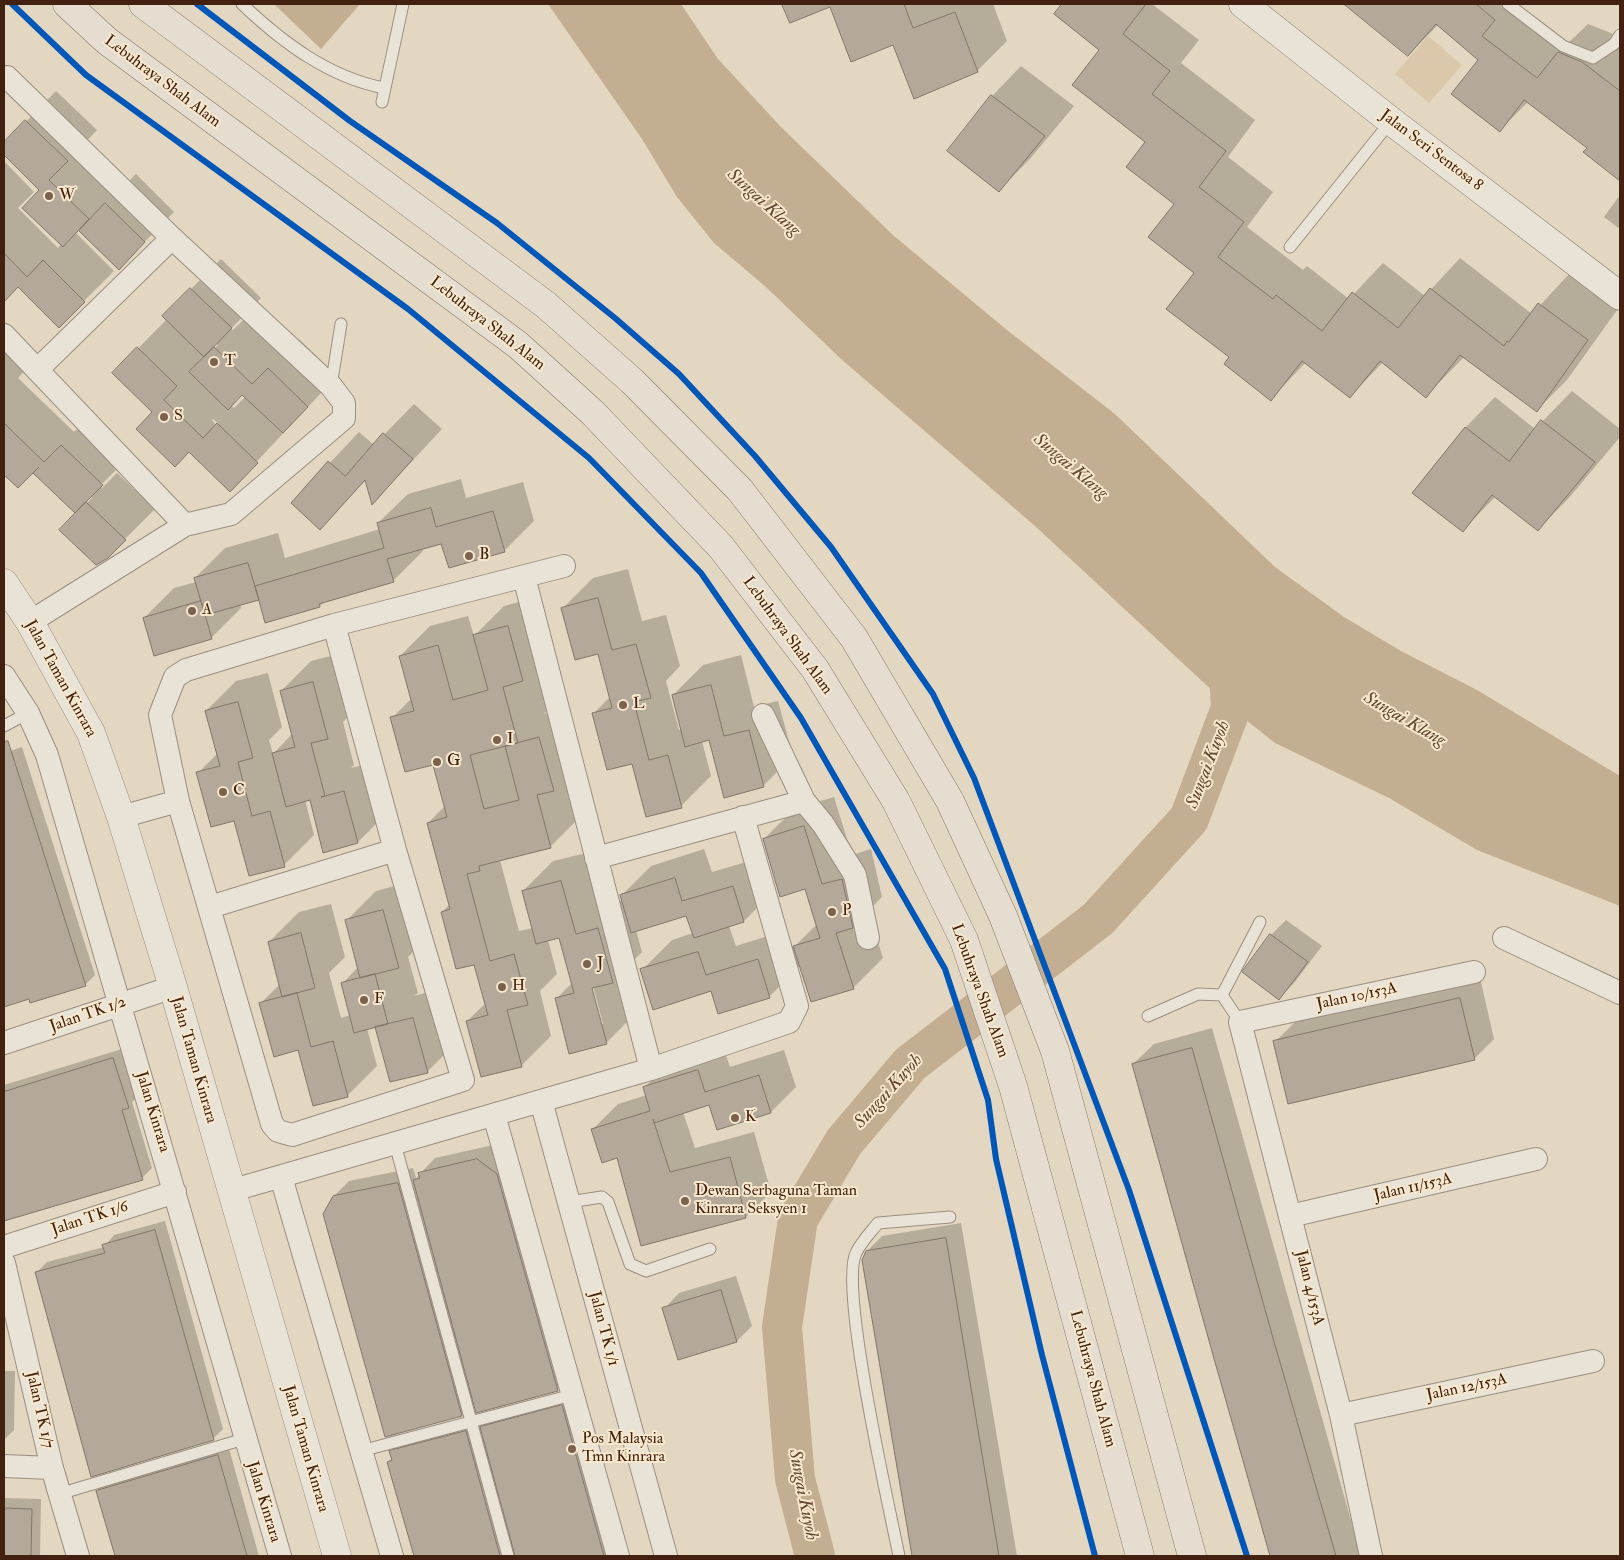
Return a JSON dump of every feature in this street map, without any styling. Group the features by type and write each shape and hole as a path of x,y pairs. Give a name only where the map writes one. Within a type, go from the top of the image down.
{"highway":[{"name":"Lebuhraya Shah Alam","path":"67,4 107,41 518,345 593,413 720,547 815,669 896,801 964,940 1013,1086 1140,1556"},
{"path":"143,4 546,305 632,381 740,490 854,638 950,801 1004,916 1055,1051 1192,1556"}],"street":[{"name":"Jalan Seri Sentosa 8","path":"1243,4 1390,121 1620,296"},
{"path":"7,77 172,238 331,386 344,403 344,418 231,514 186,526 30,622"},
{"path":"38,369 172,238"},
{"path":"4,335 186,526"},
{"path":"334,625 395,850 463,1080 292,1135 278,1131 272,1124 178,801 160,715 175,677 186,670 334,625 564,566"},
{"path":"524,577 650,1069"},
{"name":"Jalan Taman Kinrara","path":"4,583 30,622 91,733 121,817 173,987 230,1191 337,1556"},
{"name":"Jalan Kinrara","path":"4,676 28,713 47,755 175,1192 244,1439 280,1556"},
{"path":"763,715 804,801 823,824 855,875 868,938"},
{"path":"121,817 178,801"},
{"path":"596,858 804,801"},
{"path":"230,1191 650,1069 789,1022 797,1006 743,817"},
{"path":"210,908 395,850"},
{"path":"1504,938 1616,991 1620,1012"},
{"name":"Jalan 10/153A","path":"1240,1022 1474,972"},
{"name":"Jalan TK 1/2","path":"4,1044 173,987"},
{"name":"Jalan 4/153A","path":"1240,1022 1341,1415 1371,1556"},
{"name":"Jalan TK 1/1","path":"541,1101 666,1556"},
{"path":"494,1115 618,1556"},
{"name":"Jalan 11/153A","path":"1290,1216 1536,1159"},
{"path":"281,1177 392,1556"},
{"name":"Jalan TK 1/6","path":"4,1247 175,1192"},
{"name":"Jalan TK 1/7","path":"4,1263 52,1468 78,1556"},
{"name":"Jalan 12/153A","path":"1341,1415 1593,1361"},
{"path":"4,1466 52,1468"}],"lane":[{"path":"242,4 266,26 310,60 371,86 384,88"},
{"path":"382,102 404,4"},
{"path":"1508,4 1563,46 1593,58 1614,44 1620,35"},
{"path":"1290,247 1390,121"},
{"path":"331,386 341,324"},
{"path":"4,726 28,713"},
{"path":"1222,995 1260,922"},
{"path":"1148,1016 1198,994 1222,995"},
{"path":"1222,995 1240,1022"},
{"path":"395,1144 508,1556"},
{"path":"568,1202 602,1197 608,1202 630,1264 646,1271 710,1249"},
{"path":"899,1556 865,1379 851,1292 855,1254 878,1223 950,1217"},
{"path":"361,1451 572,1395"},
{"path":"59,1494 244,1439"}],"shaded area":[{"path":"1428,36 1462,65 1429,103 1395,74"}],"water":[{"path":"274,4 360,4 321,49"},
{"name":"Sungai Klang","path":"548,4 681,4 718,59 781,127 894,236 1007,330 1115,414 1275,567 1344,617 1401,651 1477,690 1620,776 1620,906 1477,850 1389,798 1275,743 1231,708 1035,526 841,359 767,288 714,243 677,197 642,139"}],"building":[{"path":"782,4 904,4 913,28 955,12 978,72 914,99 893,45 851,62 830,7 790,23"},
{"path":"1062,4 1146,4 1123,34 1170,71 1152,94 1226,151 1199,187 1244,222 1218,257 1273,299 1276,295 1322,331 1352,292 1398,328 1430,288 1504,346 1538,303 1588,340 1537,412 1460,355 1426,398 1380,361 1350,398 1302,361 1271,401 1224,364 1229,357 1166,309 1194,273 1148,237 1174,204 1126,167 1145,142 1072,85 1099,50 1054,14"},
{"path":"1344,4 1476,4 1495,20 1482,36 1537,78 1558,52 1582,62 1620,91 1620,181 1583,152 1587,148 1524,100 1500,132 1451,94 1478,60 1436,24 1408,56"},
{"path":"991,95 1045,136 999,192 947,151"},
{"name":"W","path":"25,120 68,161 49,180 89,219 63,247 22,208 39,190 4,155 4,142"},
{"path":"105,203 145,242 119,270 79,231"},
{"path":"4,253 27,277 43,260 85,302 59,328 18,287 4,302"},
{"path":"190,288 232,328 204,357 162,316"},
{"name":"S","path":"137,347 177,386 164,400 203,438 217,423 258,463 230,492 189,452 175,467 136,429 152,412 112,373"},
{"name":"T","path":"214,347 252,384 268,368 308,407 283,433 242,395 228,410 189,372"},
{"path":"1541,420 1595,462 1538,531 1492,495 1463,532 1412,493 1465,427 1509,461"},
{"path":"4,423 44,462 61,445 103,485 75,513 33,473 18,488 4,475"},
{"path":"383,433 413,459 372,505 365,480 320,530 291,503 328,461 345,476"},
{"path":"86,502 126,540 108,558 96,565 59,530"},
{"name":"B","path":"431,508 436,527 493,511 505,552 449,568 441,544 387,559 394,582 319,604 320,607 265,623 255,586 384,548 377,523"},
{"path":"248,563 259,600 205,615 194,578"},
{"name":"L","path":"598,598 612,650 636,644 651,698 634,702 649,760 668,755 682,808 646,817 632,764 607,770 592,713 612,708 598,654 575,660 561,608"},
{"path":"201,601 212,639 154,656 143,618"},
{"path":"508,626 523,681 503,687 518,743 539,737 554,791 537,795 551,848 479,866 480,871 467,874 490,961 514,954 528,1005 507,1010 522,1067 481,1077 466,1021 488,1015 474,965 456,969 441,912 450,909 427,823 447,817 433,765 405,772 390,717 414,711 399,656 438,645 453,700 488,690 473,635","holes":["505,746 519,800 484,809 470,755"]},
{"path":"313,682 328,739 311,743 325,796 344,791 358,843 323,853 310,800 286,807 272,753 295,747 280,691"},
{"path":"711,685 724,736 749,730 764,787 724,798 709,740 685,747 672,695"},
{"name":"C","path":"238,702 253,758 238,762 252,816 270,811 285,867 249,876 234,821 211,827 196,772 220,766 205,711"},
{"path":"8,741 86,986 30,1003 29,999 4,1007 4,742"},
{"name":"P","path":"804,826 822,884 842,879 853,928 836,933 854,989 811,1002 793,946 820,938 805,889 780,897 763,839"},
{"path":"675,878 682,901 733,886 744,922 694,938 686,916 631,933 620,895"},
{"name":"J","path":"561,881 576,934 598,928 613,983 592,988 607,1044 569,1054 555,998 574,993 559,938 536,944 522,891"},
{"path":"383,910 399,968 360,978 345,920"},
{"path":"301,933 315,988 282,997 268,942"},
{"path":"1270,934 1308,962 1279,1000 1242,972"},
{"path":"698,952 706,975 758,959 770,998 718,1014 711,991 653,1010 640,969"},
{"path":"375,974 388,1024 354,1033 341,983"},
{"path":"297,993 311,1047 333,1041 348,1097 313,1106 298,1050 274,1057 259,1003"},
{"path":"1460,998 1475,1060 1288,1104 1273,1041"},
{"path":"413,1018 428,1073 390,1082 375,1027"},
{"path":"1192,1048 1336,1556 1270,1556 1213,1355 1132,1064"},
{"path":"113,1058 129,1108 122,1110 143,1180 4,1221 4,1092"},
{"path":"698,1070 705,1092 759,1075 771,1113 717,1130 709,1105 654,1123 670,1172 730,1157 746,1218 641,1246 617,1158 602,1163 591,1129 650,1111 643,1087"},
{"path":"477,1159 497,1174 558,1391 476,1413 413,1180 420,1178 418,1173"},
{"path":"398,1183 462,1416 385,1437 323,1214 333,1196"},
{"path":"155,1230 214,1440 91,1477 35,1272 105,1253 102,1245"},
{"path":"946,1238 999,1556 912,1556 862,1260 866,1251"},
{"path":"721,1290 737,1342 678,1360 662,1308"},
{"path":"562,1405 604,1556 515,1556 480,1427"},
{"path":"466,1431 500,1556 414,1556 387,1462 392,1460 389,1451"},
{"path":"218,1455 247,1556 115,1556 96,1491"},
{"path":"4,1508 32,1509 31,1556 4,1556"}],"waterway":[{"name":"Sungai Kuyoh","path":"815,1556 795,1479 782,1327 798,1219 844,1142 910,1064 1098,919 1189,819 1231,708 1228,654"}],"cycle path":[{"path":"12,4 86,75 408,309 589,458 701,573 801,718 945,969 988,1100 996,1159 1042,1355 1095,1556"},
{"path":"197,4 350,121 497,223 615,318 679,374 755,456 831,547 933,694 974,778 1129,1190 1247,1556"}],"place":[{"name":"W","path":"49,196"},
{"name":"T","path":"214,362"},
{"name":"S","path":"164,417"},
{"name":"B","path":"469,556"},
{"name":"A","path":"192,611"},
{"name":"L","path":"623,705"},
{"name":"I","path":"497,740"},
{"name":"G","path":"437,762"},
{"name":"C","path":"223,792"},
{"name":"P","path":"832,912"},
{"name":"J","path":"587,964"},
{"name":"H","path":"502,987"},
{"name":"F","path":"364,1000"},
{"name":"K","path":"735,1118"},
{"name":"Dewan Serbaguna Taman Kinrara Seksyen 1","path":"685,1201"},
{"name":"Pos Malaysia Tmn Kinrara","path":"572,1449"}]}
